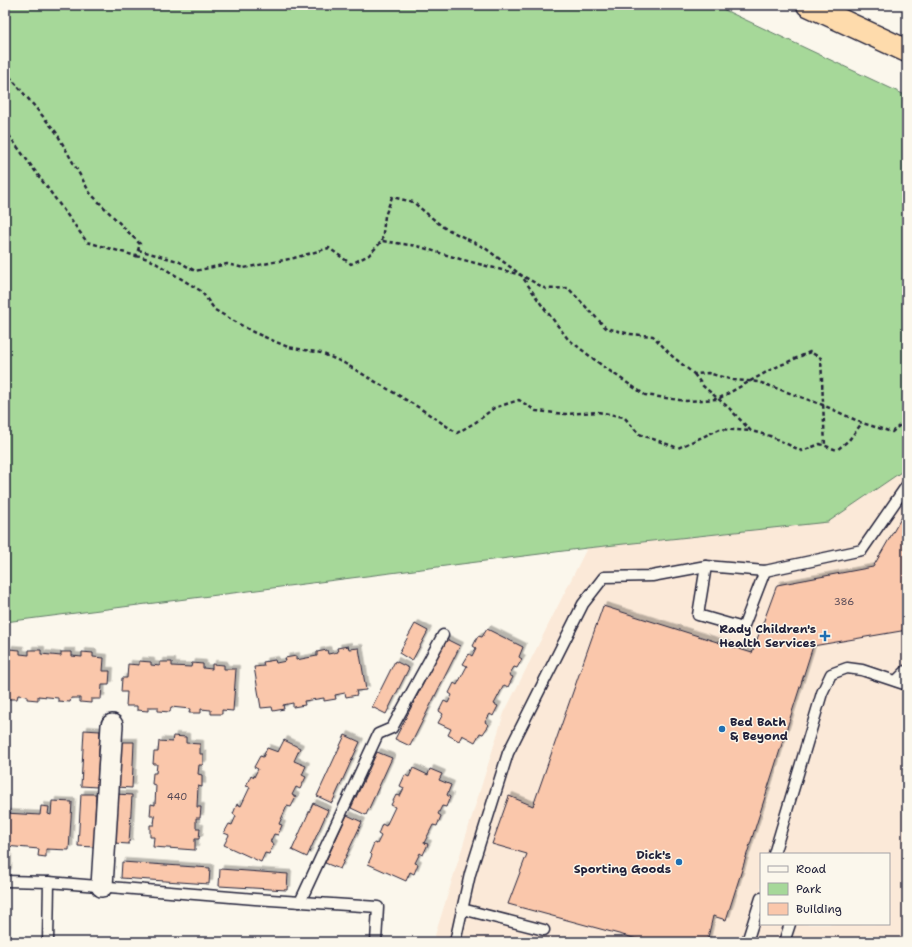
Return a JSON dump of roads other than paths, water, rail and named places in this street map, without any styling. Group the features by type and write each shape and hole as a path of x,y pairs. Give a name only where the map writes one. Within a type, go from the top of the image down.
{"highway":[{"path":"808,5 907,51"}],"street":[{"path":"102,886 112,725"}],"lane":[{"path":"455,942 470,874 508,753 583,604 604,577 652,576 706,566 766,572 862,550 907,485"},
{"path":"706,566 698,614 743,628 766,572"},
{"path":"300,902 378,734 392,728 443,635"},
{"path":"774,853 822,693 831,674 847,668 862,670 907,685"},
{"path":"896,681 907,670"},
{"path":"5,881 48,882 378,907 376,942"},
{"path":"48,882 48,942"},
{"path":"747,942 760,904"},
{"path":"462,909 544,930"},
{"path":"784,942 790,925"}],"place":[{"name":"Rady Children's Health Services","path":"825,636"},
{"name":"Bed Bath & Beyond","path":"722,729"},
{"name":"Dick's Sporting Goods","path":"679,862"}]}
